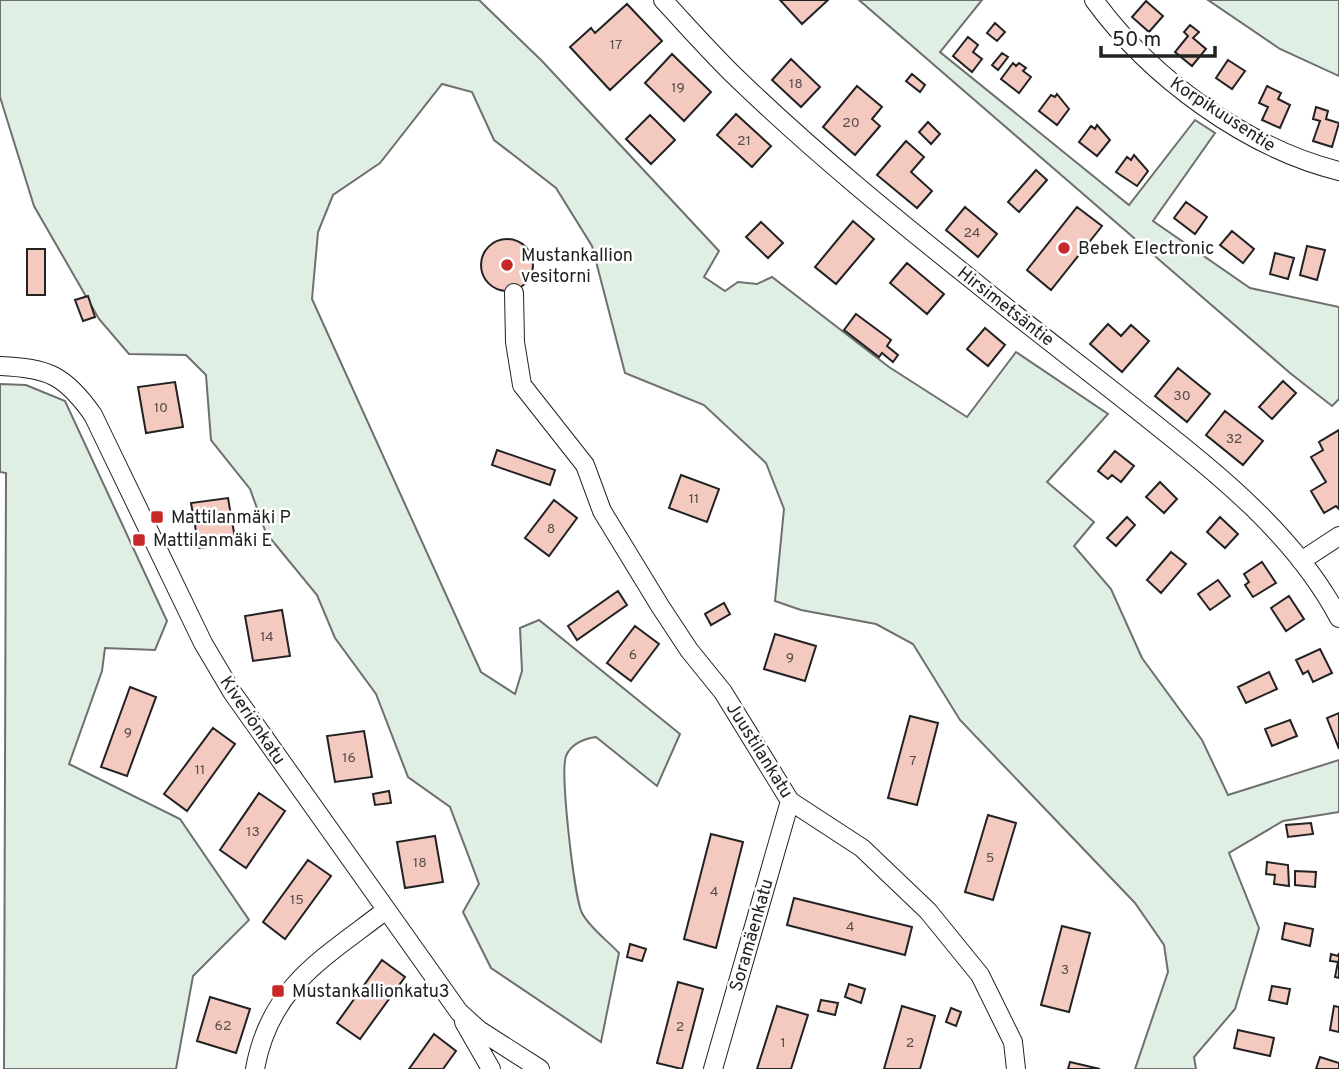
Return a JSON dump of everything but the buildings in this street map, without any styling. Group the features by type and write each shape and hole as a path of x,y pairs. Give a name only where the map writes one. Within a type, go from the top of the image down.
{"street":[{"name":"Hirsimetsäntie","path":"663,0 751,92 975,283 1184,447 1250,503 1327,594 1339,618"},
{"name":"Korpikuusentie","path":"1094,0 1117,32 1160,72 1215,113 1266,147 1339,171"},
{"name":"Juustilankatu","path":"514,293 515,342 522,385 585,465 602,511 660,606 723,692 790,801 862,848 928,911 980,975 1013,1042 1016,1069"},
{"name":"Kiveriönkatu","path":"0,366 38,369 61,378 77,392 93,415 203,643 232,692 459,1012 478,1030 540,1069"},
{"path":"1301,561 1339,536"},
{"name":"Soramäenkatu","path":"713,1069 790,801"},
{"path":"255,1069 260,1043 272,1012 290,987 386,910"},
{"path":"459,1012 476,1047 491,1069"}],"green space":[{"path":"0,0 479,0 542,61 719,251 704,277 725,291 738,282 757,284 772,277 889,367 967,417 1016,352 1108,414 1047,482 1094,522 1074,546 1111,589 1142,658 1202,740 1228,795 1339,760 1339,812 1283,821 1229,853 1259,928 1235,1009 1194,1057 1196,1069 1135,1069 1168,972 1164,945 1135,903 960,720 913,644 876,624 801,610 775,601 784,509 766,463 704,405 625,373 592,246 556,188 494,140 472,92 442,84 380,163 333,195 318,232 312,299 481,672 515,694 522,671 520,628 539,620 680,734 657,786 596,737 578,743 566,756 566,808 579,902 589,923 619,953 601,1042 491,968 463,912 479,884 450,807 408,777 376,694 335,638 317,595 266,533 250,489 211,440 206,375 186,355 129,354 99,319 34,206 0,97"},
{"path":"859,0 982,0 940,52 1129,205 1195,120 1215,133 1153,221 1250,288 1339,307 1339,399 1332,406 1290,373"},
{"path":"1208,0 1339,0 1339,76 1280,49"},
{"path":"0,384 26,385 65,401 167,621 155,650 105,648 102,671 69,764 180,819 249,920 193,976 176,1069 4,1069 6,473 0,472"}],"place":[{"name":"Bebek Electronic","path":"1064,248"},
{"name":"Mustankallion vesitorni","path":"507,265"},
{"name":"Mattilanmäki P","path":"157,517"},
{"name":"Mattilanmäki E","path":"139,540"},
{"name":"Mustankallionkatu3","path":"278,991"}]}
